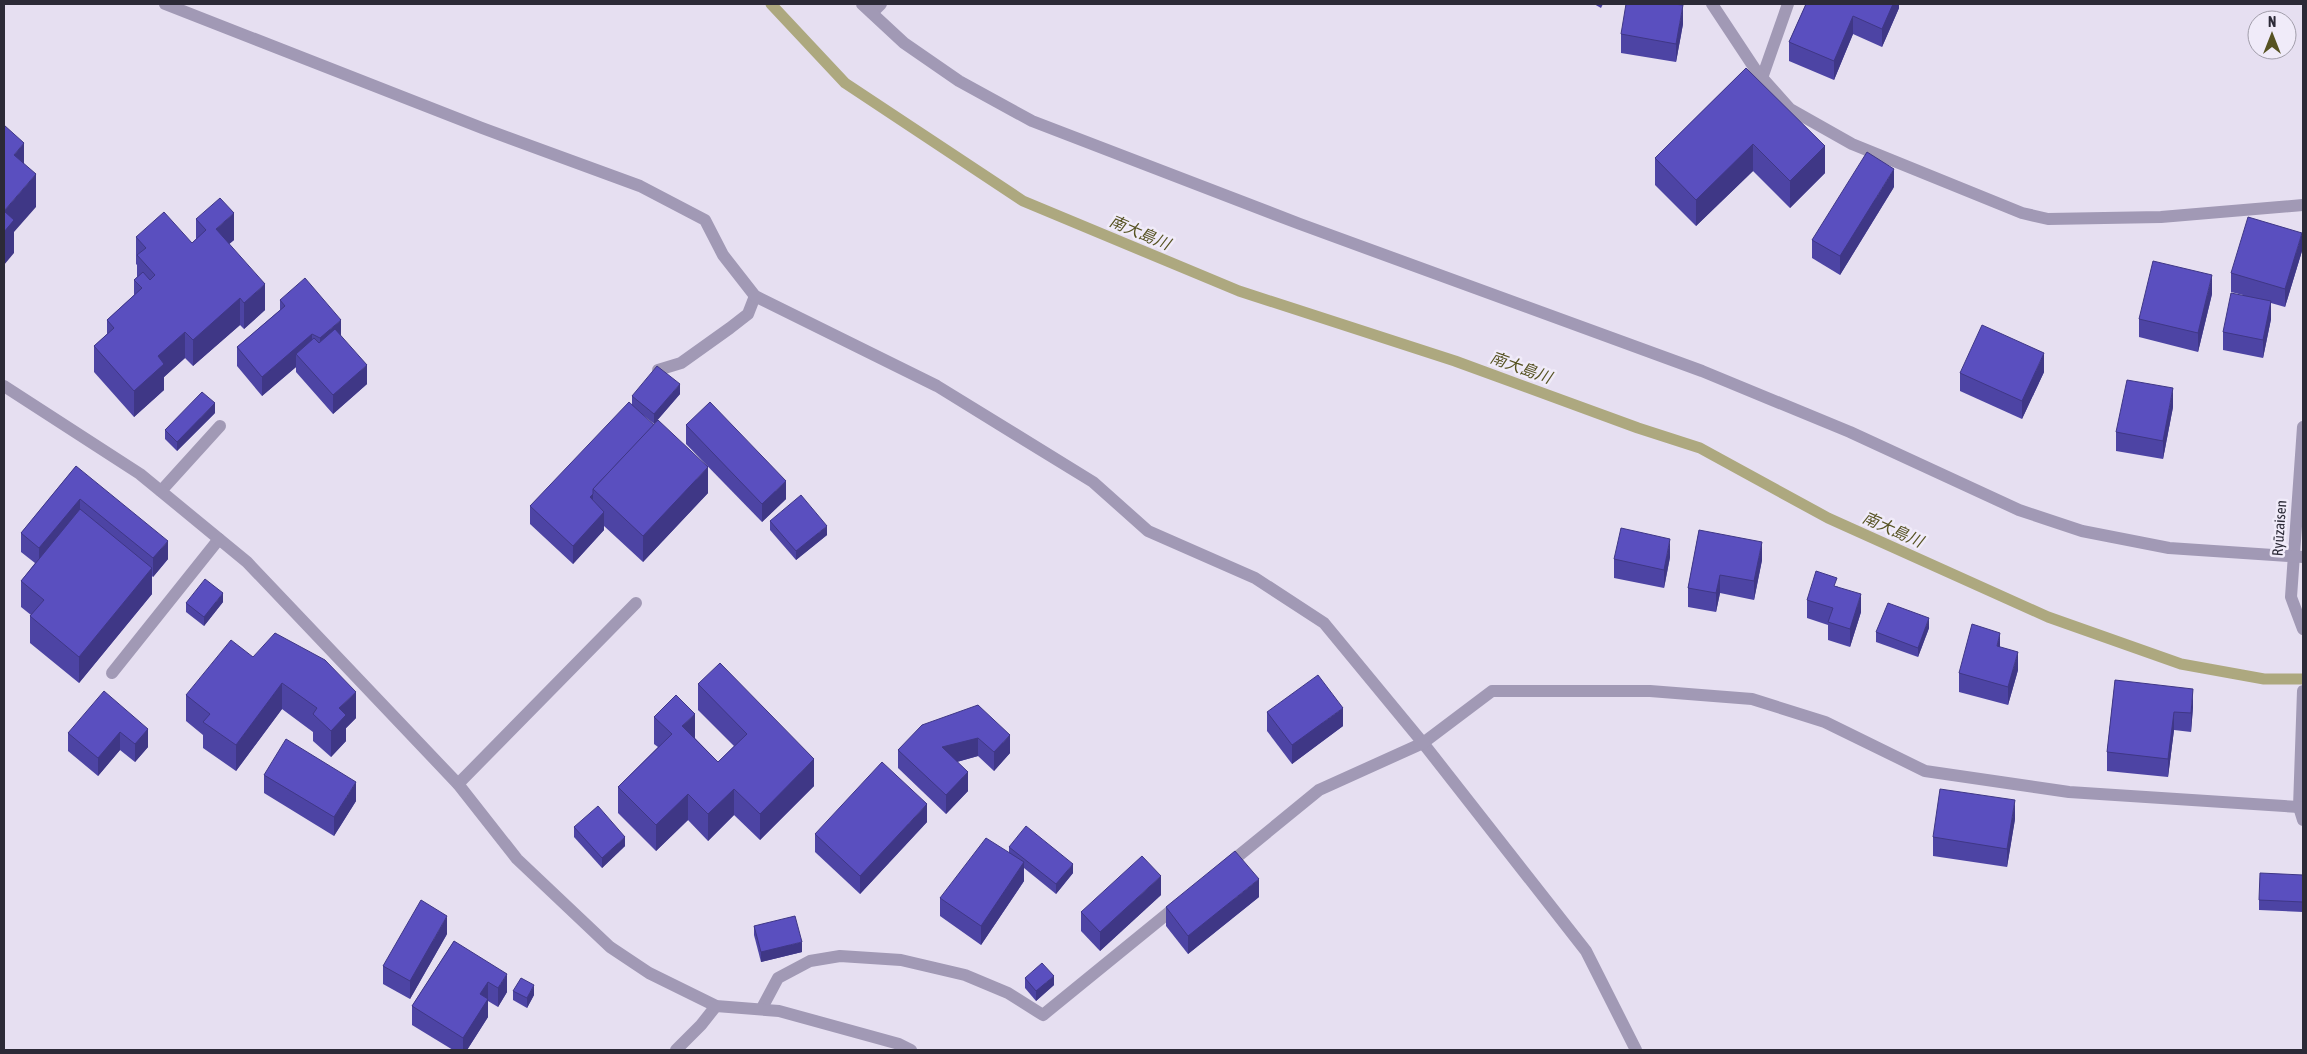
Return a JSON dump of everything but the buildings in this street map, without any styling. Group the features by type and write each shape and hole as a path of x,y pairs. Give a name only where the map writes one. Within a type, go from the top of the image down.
{"street":[{"path":"165,4 482,128 640,186 705,220 723,255 755,296 937,386 1093,482 1148,532 1255,578 1324,623 1423,743 1586,952 1636,1050"},
{"path":"862,4 876,8 904,43 959,81 1032,122 1300,224 1702,371 1850,432 2019,510 2082,531 2169,548 2298,557"},
{"path":"1712,4 1762,78 1790,109 1852,144 2022,213 2048,219 2161,217 2303,205"},
{"path":"1762,78 1788,4"},
{"path":"658,370 681,363 730,328 748,314 755,296"},
{"path":"4,386 140,474 247,562 458,784 518,859 610,947 649,973 716,1006 762,1008 779,1011 899,1044 912,1050"},
{"path":"161,491 220,426"},
{"name":"Ryūzaisen","path":"2303,427 2298,557 2291,597 2303,629"},
{"path":"112,673 219,539"},
{"path":"458,784 636,603"},
{"path":"1219,871 1319,790 1423,743 1492,691 1650,691 1752,699 1825,722 1925,771 2069,792 2299,807"},
{"path":"2303,691 2299,807 2303,820"},
{"path":"762,1008 778,978 810,961 840,956 901,960 965,975 1008,993 1043,1015 1188,896"},
{"path":"676,1050 701,1025 716,1006"}],"waterway":[{"name":"南大島川","path":"771,4 845,83 1023,201 1239,291 1455,361 1638,428 1700,448 1828,518 2048,617 2181,664 2264,679 2303,679"}]}
